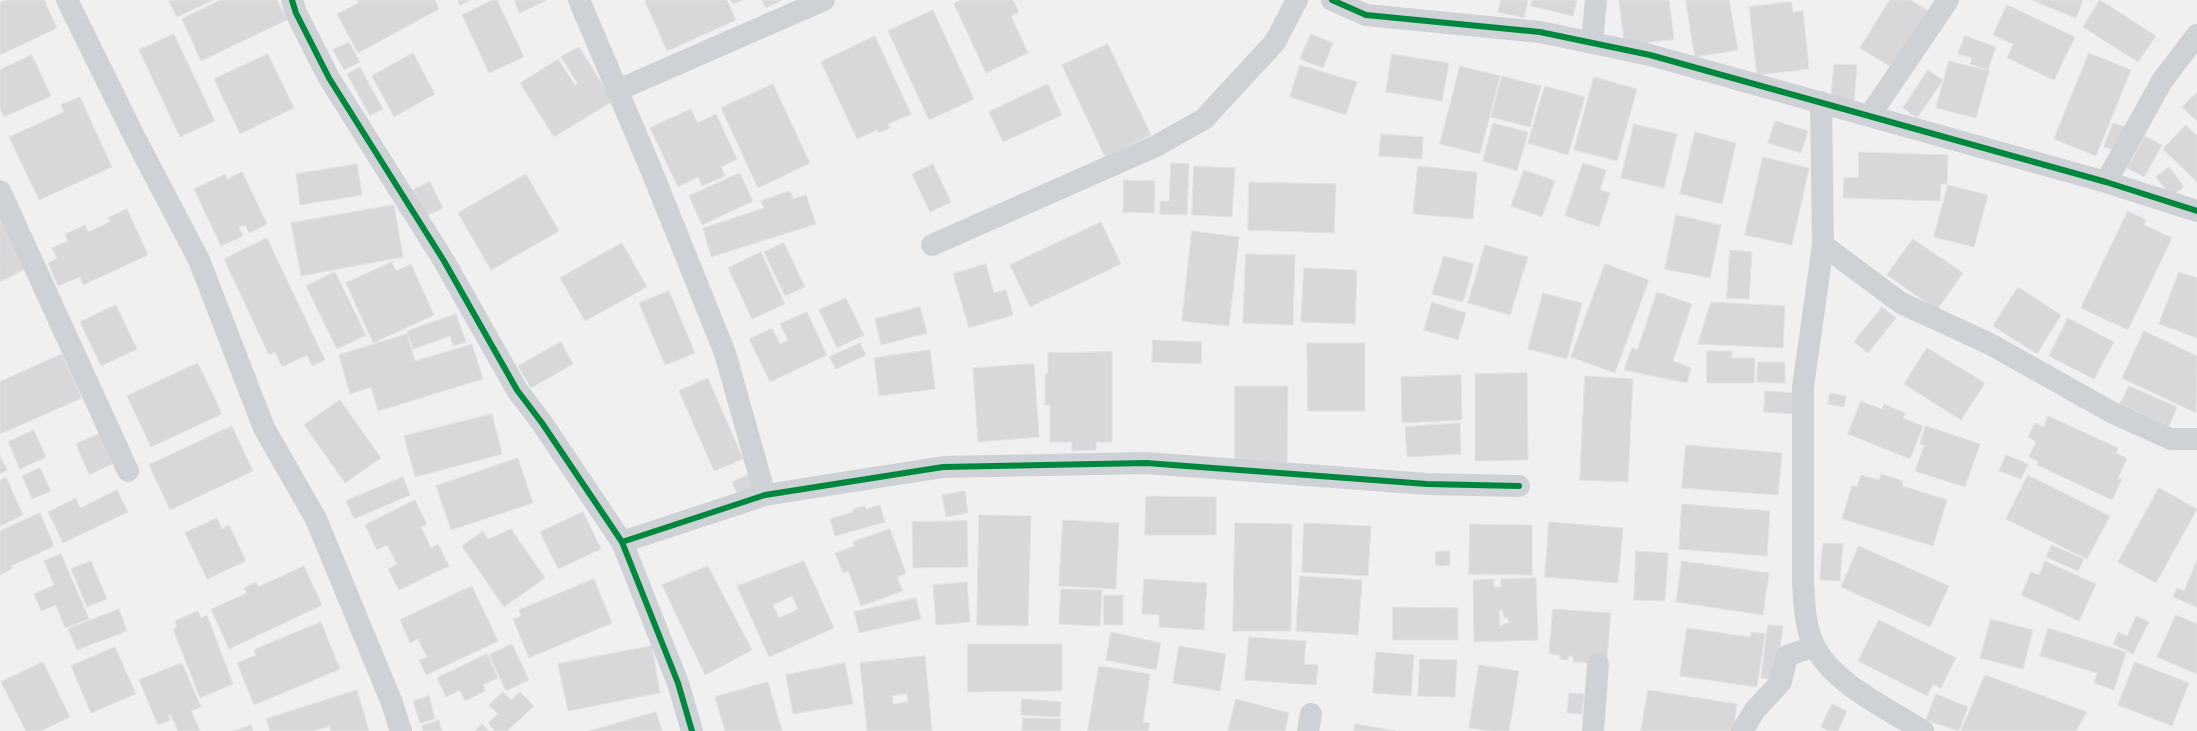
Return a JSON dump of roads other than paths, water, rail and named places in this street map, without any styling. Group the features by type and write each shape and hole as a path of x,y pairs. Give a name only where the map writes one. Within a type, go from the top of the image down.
{"street":[{"path":"67,0 128,124 199,260 264,428 316,519 392,703 401,731"},
{"path":"292,0 296,13 329,78 444,261 517,390 542,423 622,542 678,683 692,731"},
{"path":"579,0 616,91 650,167 725,353 765,495"},
{"path":"616,91 824,0"},
{"path":"932,245 1156,146 1204,119 1275,42 1297,0"},
{"path":"1332,0 1366,15 1540,32 1650,55 1870,115 2106,182 2197,211"},
{"path":"1592,43 1596,0"},
{"path":"1870,115 1948,0"},
{"path":"2106,182 2162,81 2197,35"},
{"path":"1821,102 1823,245 1803,387 1803,581 1805,610 1814,646 1824,661 1840,679 1923,731"},
{"path":"0,191 128,471"},
{"path":"1823,245 1901,303 1990,344 2113,413 2171,439 2197,439"},
{"path":"622,542 765,495 943,467 1146,463 1427,484 1519,486"},
{"path":"1742,731 1755,710 1781,682 1787,656 1814,646"},
{"path":"1593,731 1598,664"}]}
